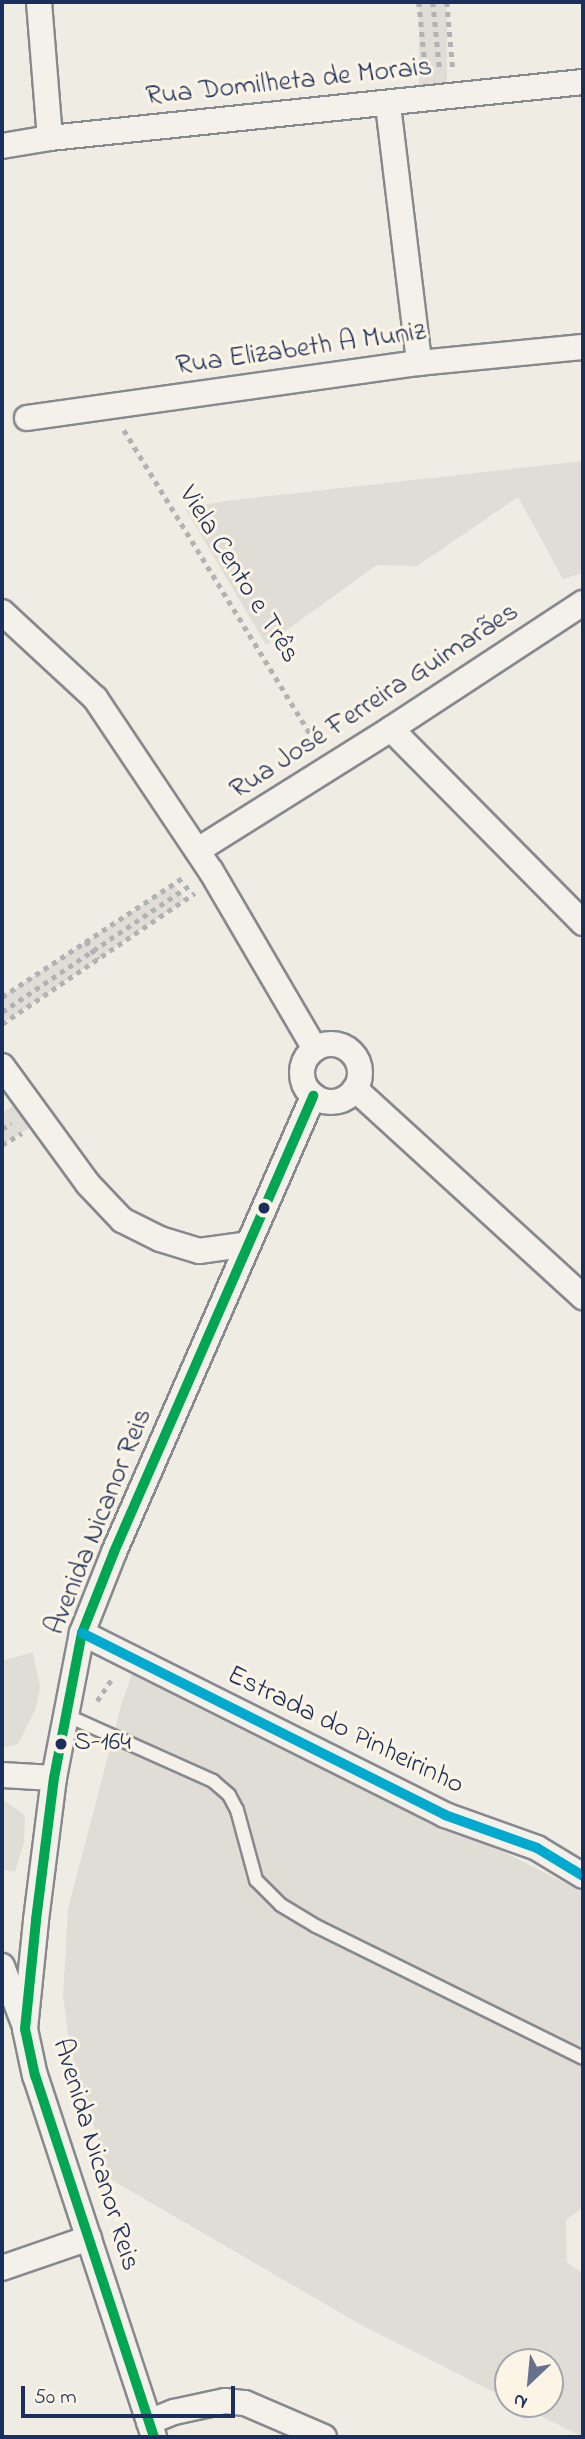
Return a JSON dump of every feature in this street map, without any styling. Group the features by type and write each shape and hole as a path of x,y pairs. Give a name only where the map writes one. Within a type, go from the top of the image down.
{"street":[{"path":"39,2 50,138"},
{"name":"Rua Domilheta de Morais","path":"2,146 50,138 388,105 583,82"},
{"path":"388,105 419,363"},
{"name":"Rua Elizabeth A Muniz","path":"27,418 419,363 583,347"},
{"name":"Rua José Ferreira Guimarães","path":"207,866 330,766 583,603"},
{"path":"2,612 95,698 207,866 315,1049"},
{"path":"391,729 583,923"},
{"path":"333,1044 351,1052 360,1070 355,1089 339,1101 321,1101 313,1096 307,1089 302,1072 308,1055 315,1049 333,1044"},
{"path":"2,1066 88,1184 122,1220 160,1239 199,1251 249,1244"},
{"path":"355,1089 583,1297"},
{"name":"Avenida Nicanor Reis","path":"151,2430 34,2076 25,2029 54,1778 82,1633 114,1552 313,1096"},
{"name":"Estrada do Pinheirinho","path":"82,1633 445,1815 537,1848 583,1876"},
{"path":"2,1775 54,1778"},
{"path":"2,1966 25,2029"},
{"path":"2,2268 89,2238"},
{"path":"151,2430 174,2412 225,2401 245,2403 272,2412 324,2437"}],"lane":[{"path":"68,1716 213,1781 229,1796 237,1810 256,1880 281,1905 316,1926 583,2058"}],"path":[{"path":"419,2 442,97"},
{"path":"433,2 442,97"},
{"path":"442,97 447,2"},
{"name":"Viela Cento e Três","path":"109,406 330,766"},
{"path":"2,997 207,866"},
{"path":"2,1012 207,866"},
{"path":"2,1024 98,959 207,866"},
{"path":"86,941 98,959"},
{"path":"92,1728 98,1699 111,1683 119,1652"}],"shaded area":[{"path":"419,2 447,2 447,100 419,100"},
{"path":"583,461 583,573 563,579 518,497 417,566 377,565 266,645 185,508 233,500"},
{"path":"174,884 185,900 2,1024 2,997"},
{"path":"24,1098 40,1121 2,1145 2,1113"},
{"path":"33,1652 40,1687 36,1708 18,1744 2,1748 2,1661"},
{"path":"135,1666 583,1892 583,2207 566,2220 567,2262 583,2274 583,2437 545,2418 564,2418 564,2348 494,2348 494,2392 363,2326 110,2179 70,2049 63,1995 68,1909 122,1702"},
{"path":"2,1799 25,1815 24,1842 15,1872 2,1869"}],"transit line":[{"path":"154,2437 35,2076 25,2029 36,1920 54,1778 82,1633 114,1552 313,1096"},
{"path":"82,1633 445,1815 537,1848 583,1876"}],"place":[{"name":"S-164","path":"61,1744"}]}
